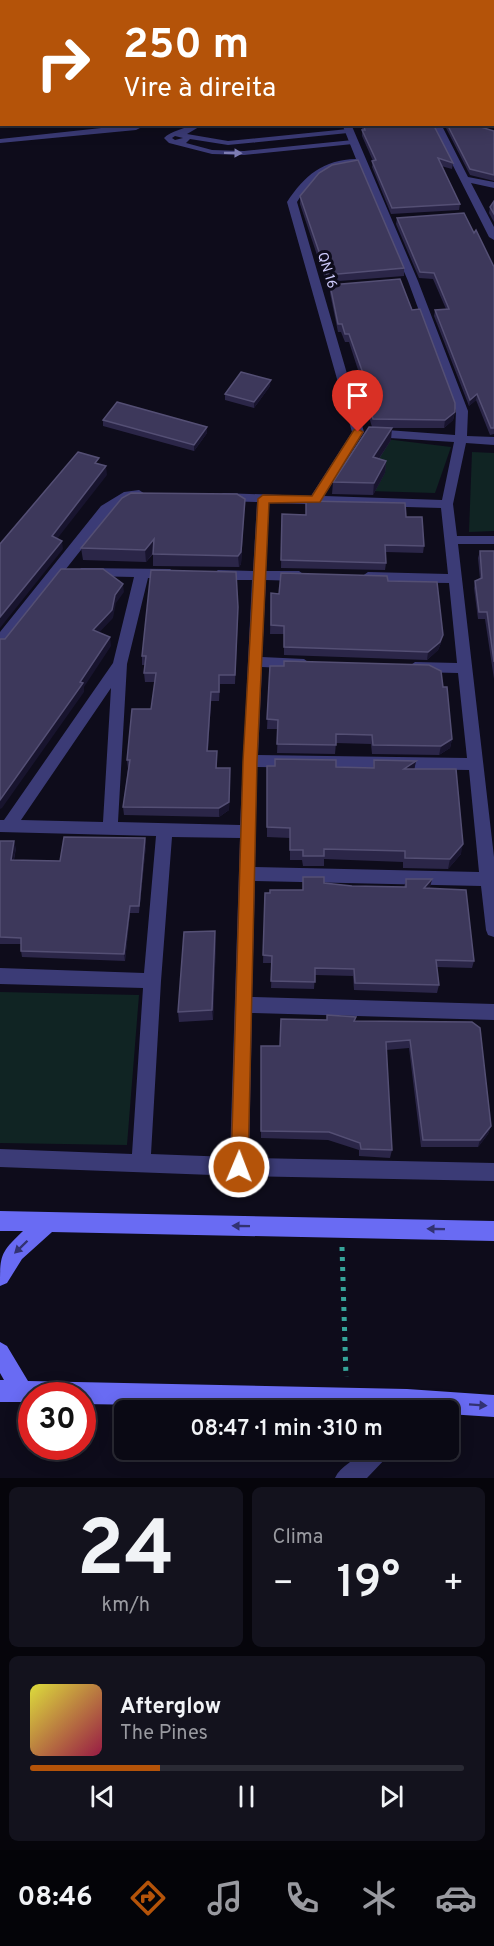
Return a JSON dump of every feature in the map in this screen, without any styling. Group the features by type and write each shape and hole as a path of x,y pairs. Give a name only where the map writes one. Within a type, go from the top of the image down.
{"main road":[{"path":"0,1221 494,1230"},
{"path":"0,1276 15,1252 48,1222"},
{"path":"0,1353 18,1384"},
{"path":"0,1391 18,1392"},
{"path":"96,1394 356,1400"},
{"path":"459,1406 494,1406"}],"street":[{"path":"437,126 494,236"},
{"path":"347,128 413,280 462,411 461,440 447,504 453,540 464,668 494,930"},
{"name":"QN 16","path":"358,432 292,202 319,169 342,162 363,162"},
{"path":"464,180 494,185"},
{"path":"471,213 483,213"},
{"path":"388,219 400,218"},
{"path":"401,281 413,280"},
{"path":"318,288 330,287"},
{"path":"315,500 358,432 494,441"},
{"path":"0,642 111,505 128,495 151,495"},
{"path":"207,497 447,504"},
{"path":"239,1167 250,761 263,499"},
{"path":"453,540 494,540"},
{"path":"57,570 317,577"},
{"path":"110,829 120,664 142,573"},
{"path":"352,577 457,579"},
{"path":"256,662 314,664"},
{"path":"4,827 120,664"},
{"path":"395,666 464,668"},
{"path":"250,761 476,764"},
{"path":"4,827 248,832"},
{"path":"141,1163 152,981 165,830"},
{"path":"248,874 488,879"},
{"path":"0,976 152,981"},
{"path":"243,1005 494,1012"},
{"path":"0,1158 239,1167 494,1172"},
{"path":"346,1478 363,1468 370,1460"}],"lane":[{"path":"68,126 70,134"},
{"path":"0,141 140,126"},
{"path":"184,135 198,126"},
{"path":"347,128 228,143 184,135 168,138 176,142 226,153 353,142"}],"path":[{"path":"342,1228 347,1399"}],"green space":[{"path":"369,437 451,447 435,493 335,490"},
{"path":"472,452 494,453 494,531 469,532"},
{"path":"0,992 139,995 127,1145 0,1143"}],"building":[{"path":"364,126 434,126 453,163 438,158 460,204 392,208 372,161 376,160 362,130 365,130"},
{"path":"448,126 478,126 494,131 494,175 470,169"},
{"path":"358,160 404,268 327,275 300,196 319,173 332,165"},
{"path":"494,201 494,214 490,207"},
{"path":"464,213 474,233 476,230 494,267 494,428 491,428 477,394 470,400 435,310 449,309 434,273 420,272 397,218"},
{"path":"400,279 412,310 420,309 455,403 455,412 445,420 373,419 367,398 363,399 356,376 364,376 349,334 345,334 342,324 338,324 330,285"},
{"path":"241,372 271,380 254,402 225,394"},
{"path":"117,402 207,427 194,445 103,420"},
{"path":"369,427 392,428 373,457 386,461 374,483 333,482"},
{"path":"78,452 99,458 95,463 106,466 52,536 62,541 0,617 0,544"},
{"path":"131,493 237,494 245,499 241,552 238,556 153,554 154,539 145,550 81,548 122,498"},
{"path":"306,501 405,503 406,517 422,517 424,546 385,545 386,563 281,560 282,514 306,515"},
{"path":"480,551 494,551 494,662 487,612 479,612 475,581 482,578"},
{"path":"61,569 103,569 123,584 115,595 112,610 93,630 110,637 80,682 83,683 0,800 0,639 5,639"},
{"path":"151,570 236,572 238,607 235,675 219,675 219,692 211,692 207,751 217,751 216,768 230,768 229,802 219,808 123,807 130,760 127,760 132,709 151,709 156,673 144,673 146,656 142,656"},
{"path":"281,573 387,576 388,581 437,582 443,635 440,642 428,652 284,647 284,626 271,625 271,593 279,594"},
{"path":"284,661 429,665 441,671 443,687 447,687 452,739 441,746 373,745 372,735 336,734 336,745 277,744 278,720 267,719 270,666 284,666"},
{"path":"275,759 336,760 336,767 374,768 374,760 416,761 404,769 456,769 463,844 450,859 405,858 405,851 324,849 324,856 303,856 303,850 290,850 290,828 267,827 267,766 275,766"},
{"path":"64,837 145,838 139,906 130,906 124,954 21,951 21,938 0,937 0,841 14,841 11,860 60,861"},
{"path":"303,877 324,877 324,883 352,886 406,887 406,879 432,879 424,888 466,890 474,961 436,960 439,985 355,983 354,969 315,968 315,982 271,981 272,956 263,955 265,893 270,893 270,890 303,890"},
{"path":"215,931 212,1010 178,1012 184,932"},
{"path":"327,1015 356,1017 354,1021 472,1022 480,1028 491,1126 480,1140 423,1140 410,1040 386,1042 392,1150 361,1149 360,1143 329,1132 261,1131 261,1046 280,1046 281,1019 327,1020"}],"route":[{"path":"239,1167 250,761 263,499 315,500 358,432"}]}
